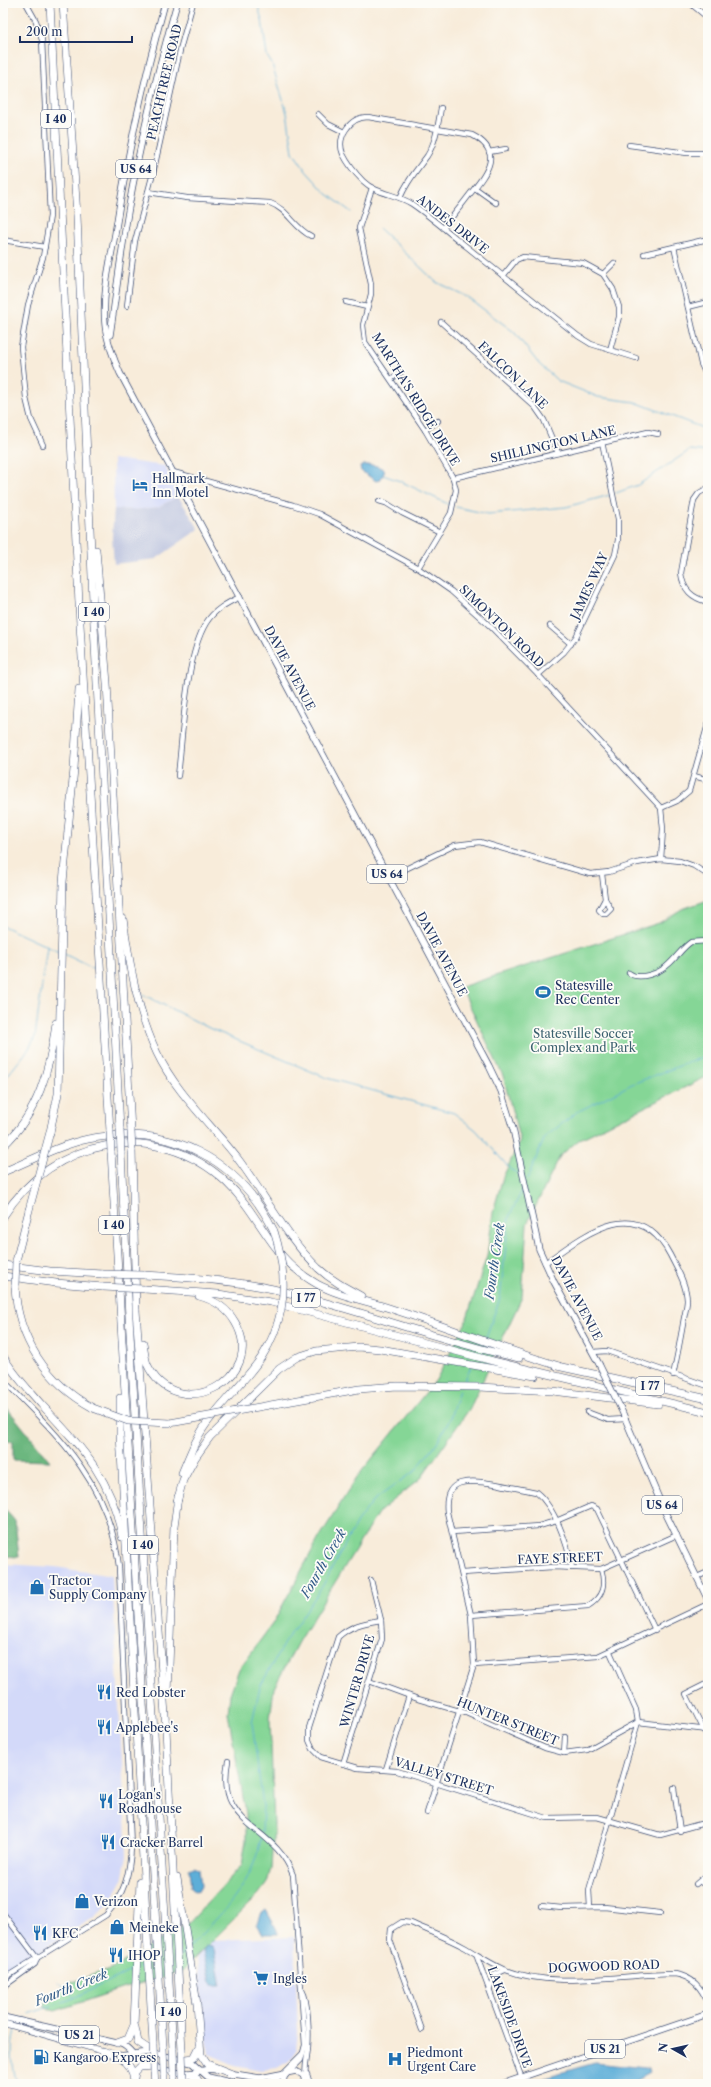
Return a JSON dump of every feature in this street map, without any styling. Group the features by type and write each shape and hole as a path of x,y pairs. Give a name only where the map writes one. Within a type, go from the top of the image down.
{"highway":[{"name":"I 40","path":"50,3 80,624 164,2084"},
{"name":"I 40","path":"63,3 77,216 94,625 122,1152 128,1317 167,1937 174,2084"},
{"path":"67,3 67,51"},
{"path":"87,444 107,683 132,1150 136,1310 166,1729 182,2051 184,2078 195,2076 200,2084"},
{"path":"80,624 79,701 74,769 66,842 61,943 58,1094 50,1132 16,1261 15,1285 18,1312 22,1328 28,1343 49,1374 70,1394 93,1408 128,1421 170,1423 359,1389 397,1386 479,1387 553,1391 694,1409"},
{"path":"113,804 122,916 132,976 155,1048 171,1077 246,1169 309,1259 336,1282 368,1299 393,1309"},
{"path":"3,1146 22,1124 42,1088 50,1064 60,994"},
{"path":"3,1172 86,1140 126,1135 158,1138 194,1150 223,1166 254,1196 274,1231 282,1267 283,1287 281,1310 272,1340 258,1364 220,1406 202,1430 182,1474 174,1526 166,1729"},
{"path":"3,1216 16,1197 34,1178 56,1163 76,1153 97,1147 118,1144 145,1144 163,1148 196,1160 227,1183 239,1196 276,1249 303,1274 328,1289 393,1309 471,1336 499,1350"},
{"name":"I 77","path":"3,1265 50,1271 218,1280 274,1290 465,1344 499,1350 559,1366 708,1399"},
{"name":"I 77","path":"3,1276 103,1287 218,1294 271,1302 460,1352 491,1365 601,1387 708,1412"},
{"path":"136,1310 147,1364 155,1377 167,1387 178,1392 192,1394 207,1392 218,1388 229,1379 239,1363 242,1348 240,1330 230,1314 219,1304 206,1298 182,1292"},
{"path":"121,1346 120,1434 155,2084"},
{"path":"177,1502 183,1480 194,1458 210,1437 279,1369 297,1357 316,1351 359,1347 454,1362 491,1365"},
{"path":"3,1356 18,1378 86,1454 99,1473 116,1509 128,1563"},
{"path":"3,1365 40,1403"},
{"path":"117,2043 124,2042 130,2037 134,2027 138,1951 141,1819"},
{"path":"171,1834 198,2011 202,2057 205,2063 232,2074"},
{"path":"135,2017 137,2041 156,2054"},
{"path":"179,2060 189,2060 195,2057 200,2046"},
{"path":"103,2051 128,2063 132,2070 133,2082"},
{"path":"133,2082 135,2072 139,2068 155,2069"},
{"path":"207,2084 218,2080"}],"main road":[{"name":"US 64","path":"109,337 105,326 106,292 132,134 142,88 166,3"},
{"name":"US 64","path":"109,337 127,219 151,100 177,3"},
{"path":"142,88 144,97 151,100"},
{"name":"DAVIE AVENUE","path":"109,337 120,373 389,877 501,1091 513,1129 533,1226 545,1263 593,1352 626,1419 676,1535 708,1600"},
{"name":"US 21","path":"502,2084 708,2014"},
{"name":"US 21","path":"4,2019 117,2043 128,2047 140,2062 155,2069 184,2078 200,2070 209,2069 258,2078 289,2072"},
{"name":"US 21","path":"4,2019 36,2031 123,2056 142,2051 192,2063 206,2076 238,2084"},
{"path":"283,2084 284,2077 289,2072 299,2071 307,2083"},
{"path":"260,2084 272,2082 282,2074"}],"street":[{"path":"26,3 40,32 44,61 50,216 46,247 28,305 21,347 26,398 31,419 43,445"},
{"name":"PEACHTREE ROAD","path":"127,306 132,258 181,46 193,3"},
{"path":"690,3 708,18"},
{"path":"400,198 411,175 427,155 438,129 441,108"},
{"path":"318,114 328,124 344,132 349,124 365,117 472,135 483,142 489,152 489,168 443,228"},
{"name":"ANDES DRIVE","path":"344,132 341,144 343,154 364,181 372,188 412,203 578,336 591,344 636,358"},
{"path":"628,145 687,153 708,153"},
{"path":"489,152 506,149"},
{"name":"MARTHA'S RIDGE DRIVE","path":"372,188 358,228 371,284 363,325 365,342 425,430 453,478 456,490 455,501 451,513 418,568"},
{"path":"475,188 496,203"},
{"path":"148,192 187,198 270,203 281,208 297,227 311,236"},
{"path":"644,254 708,239"},
{"path":"3,240 46,247"},
{"path":"674,247 701,364 708,379"},
{"path":"503,276 516,260 523,257 532,256 583,263 603,274 613,289 619,307 619,317 610,350"},
{"path":"603,274 614,263"},
{"path":"346,302 367,307"},
{"path":"688,306 708,302"},
{"name":"FALCON LANE","path":"440,322 535,407 544,420 558,453"},
{"path":"391,379 401,372"},
{"path":"425,430 438,421"},
{"name":"SHILLINGTON LANE","path":"453,478 648,432 658,434"},
{"name":"JAMES WAY","path":"538,675 571,644 609,569 618,540 618,519 602,442"},
{"name":"SIMONTON ROAD","path":"173,472 293,505 319,514 418,568 471,608 538,675 661,808"},
{"path":"708,488 699,493 694,500 681,573 682,582 686,590 692,596 708,602"},
{"path":"379,501 386,503 402,514 440,532"},
{"path":"178,776 191,668 199,638 206,622 216,611 240,597"},
{"path":"550,626 571,644"},
{"path":"662,859 663,829 661,808 684,797 689,791 708,724"},
{"path":"694,776 708,780"},
{"path":"389,877 455,844 480,842 590,874 602,874 637,863 662,859 680,861 694,866 708,875"},
{"path":"602,874 605,899"},
{"path":"629,973 636,976 651,974 668,965 686,945 691,942 708,941"},
{"path":"545,1263 584,1234 606,1225 625,1221 635,1223 649,1229 668,1251 685,1288 687,1302 673,1375"},
{"path":"593,1352 607,1351 708,1386"},
{"path":"3,1380 70,1450 98,1492 112,1529 119,1567 131,1834 129,1874 120,1894 106,1915 3,1978"},
{"path":"587,1412 608,1420 626,1419"},
{"path":"427,1813 474,1665 471,1615 446,1500 449,1492 456,1485 468,1480 536,1492 543,1498 556,1521 568,1548 572,1568"},
{"path":"452,1532 539,1526 556,1521 591,1506 597,1509 655,1630"},
{"name":"FAYE STREET","path":"462,1573 601,1568 621,1561 676,1535"},
{"path":"471,1615 588,1606 596,1601 604,1587 601,1568"},
{"path":"697,1577 708,1572"},
{"name":"WINTER DRIVE","path":"343,1764 382,1639 381,1620 371,1580"},
{"path":"474,1665 585,1658 610,1652 708,1604"},
{"name":"VALLEY STREET","path":"381,1620 356,1625 346,1629 338,1637 309,1728 309,1740 313,1749 321,1757 364,1769 386,1769 547,1818 584,1816 610,1821 660,1835 708,1822"},
{"path":"590,1907 589,1890 638,1722 636,1710 610,1652"},
{"name":"HUNTER STREET","path":"369,1681 458,1712 545,1748 564,1753 587,1750 638,1722"},
{"path":"708,1683 686,1694 706,1730 708,1738"},
{"path":"386,1769 409,1696"},
{"path":"638,1722 706,1730"},
{"path":"564,1753 565,1738"},
{"path":"228,1761 225,1780 230,1801 238,1813 270,1841 286,1859 293,1875 305,2042 302,2059 289,2072"},
{"path":"674,1788 680,1830"},
{"path":"696,1884 708,1874"},
{"path":"702,1880 702,1883 708,1886"},
{"path":"541,1906 562,1908 590,1907 660,1913"},
{"path":"3,1914 37,1958"},
{"name":"DOGWOOD ROAD","path":"422,2030 390,1940 391,1929 402,1922 411,1922 465,1947 477,1957 505,1970 538,1977 574,1979 680,1975 693,1980 702,1990 708,2003"},
{"name":"LAKESIDE DRIVE","path":"477,1957 524,2084"},
{"path":"3,1987 35,1964 37,1958"},
{"path":"489,1990 494,1975 505,1970"},
{"path":"302,1990 306,2000 308,2038 305,2065 307,2083"},
{"path":"282,2074 299,2058 305,2042"}],"shaded area":[{"path":"113,459 165,466 178,496 159,507 134,510 114,509"},
{"path":"178,496 199,529 156,559 114,564 112,537 114,509 134,510 159,507"},
{"path":"3,1564 55,1567 112,1576 127,1855 122,1881 110,1903 95,1917 3,1973"},
{"path":"294,1937 298,2031 296,2050 289,2061 277,2068 261,2070 235,2065 209,2054 197,1957 213,1940"}],"green space":[{"name":"Statesville Soccer Complex and Park","path":"708,900 708,1076 580,1139 560,1156 527,1224 522,1297 470,1408 420,1479 378,1513 298,1642 274,1688 270,1719 274,1824 271,1868 267,1883 258,1895 181,1972 124,1988 55,2011 45,2008 45,2002 67,1984 115,1967 189,1923 242,1865 246,1840 246,1814 228,1713 230,1694 239,1669 273,1623 319,1538 357,1477 436,1380 465,1324 487,1256 493,1212 503,1177 520,1141 503,1076 461,987 659,923 682,909"},
{"path":"3,1403 50,1461 13,1460 13,1441 3,1442"},
{"path":"3,1507 15,1521 19,1557 3,1556"}],"water":[{"path":"364,465 378,466 383,469 385,471 380,480 376,481 361,471 360,467"},
{"path":"194,1867 199,1869 201,1886 199,1890 195,1891 191,1888 189,1869"},
{"path":"266,1910 277,1930 277,1934 263,1934 257,1924 260,1915"},
{"path":"206,1946 212,1946 214,1949 221,1985 213,1985 210,1982 203,1951"},
{"path":"595,2063 646,2068 649,2069 650,2072 634,2081 624,2084 529,2084 534,2080"}],"waterway":[{"path":"257,3 262,20 267,56 272,64 287,113 293,152 306,171 326,193 351,212"},
{"path":"379,228 436,282 467,297 514,332 539,364 558,381 598,397 635,402 708,430"},
{"path":"616,493 638,485 690,450 708,452"},
{"path":"383,475 400,481 450,505"},
{"path":"456,507 488,514 566,507 610,495"},
{"path":"3,926 59,952"},
{"path":"3,1081 28,1050 35,1037 47,947"},
{"path":"64,954 95,969"},
{"path":"140,993 211,1029 327,1078 454,1113 476,1130 511,1170 520,1174"},
{"name":"Fourth Creek","path":"527,1180 545,1137 577,1112 632,1084 708,1055"},
{"name":"Fourth Creek","path":"486,1337 500,1298 509,1217 523,1189"},
{"name":"Fourth Creek","path":"463,1384 471,1367"},
{"name":"Fourth Creek","path":"262,1832 263,1806 252,1722 260,1687 284,1643 322,1587 357,1522 374,1500 415,1471 436,1444 449,1421 459,1390"},
{"name":"Fourth Creek","path":"190,1946 214,1922 244,1884 257,1854 261,1837"},
{"name":"Fourth Creek","path":"181,1956 185,1951"},
{"name":"Fourth Creek","path":"139,1968 146,1966"},
{"name":"Fourth Creek","path":"23,2020 29,2014 74,1998 133,1970"},
{"path":"58,1982 74,1997"},
{"name":"Fourth Creek","path":"15,2030 12,2044 12,2057 17,2084"}],"place":[{"name":"Hallmark Inn Motel","path":"140,485"},
{"name":"Statesville Rec Center","path":"543,992"},
{"name":"Tractor Supply Company","path":"37,1587"},
{"name":"Red Lobster","path":"104,1692"},
{"name":"Applebee's","path":"104,1727"},
{"name":"Logan's Roadhouse","path":"106,1801"},
{"name":"Cracker Barrel","path":"108,1842"},
{"name":"Verizon","path":"82,1901"},
{"name":"Meineke","path":"117,1927"},
{"name":"KFC","path":"40,1933"},
{"name":"IHOP","path":"116,1955"},
{"name":"Ingles","path":"261,1978"},
{"name":"Kangaroo Express","path":"41,2057"},
{"name":"Piedmont Urgent Care","path":"395,2059"}]}
